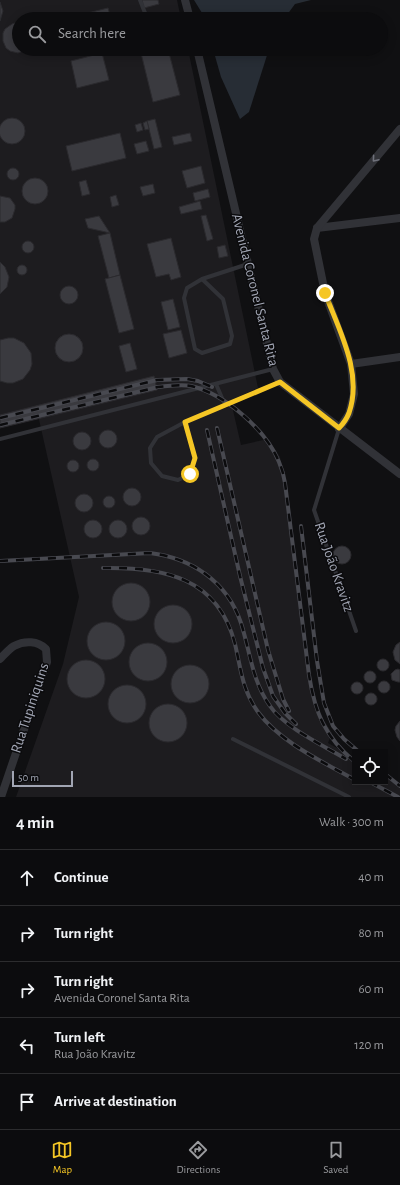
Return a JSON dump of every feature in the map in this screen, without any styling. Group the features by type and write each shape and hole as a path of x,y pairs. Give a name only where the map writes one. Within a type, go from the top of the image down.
{"street":[{"path":"185,0 188,12"},
{"name":"Avenida Coronel Santa Rita","path":"199,56 273,369 280,382 400,474"},
{"path":"316,228 400,129"},
{"path":"316,228 400,218"},
{"name":"Rua João Kravitz","path":"316,228 314,239 325,293 351,364 354,394 349,414 339,428"},
{"path":"351,364 400,357"},
{"name":"Rua Tupiniquins","path":"0,659 14,646 28,642 40,643 46,649 47,662 1,797"}],"lane":[{"path":"140,0 145,12"},
{"path":"202,279 223,299 232,336 230,344 202,353 195,348 184,298 187,288 202,279 248,264"},
{"path":"0,439 273,369"},
{"path":"185,422 195,458 190,474 178,480 162,476 151,463 150,448 157,437 185,422 280,382"},
{"path":"216,384 225,405"},
{"name":"Rua João Kravitz","path":"339,428 314,510 356,631"},
{"path":"233,739 349,797"}],"shaded area":[{"path":"0,0 177,0 180,12 12,12 12,56 189,56 258,388 209,410 209,413 232,406 241,445 268,439 280,457 312,690 318,711 332,733 328,743 352,756 352,785 388,785 388,778 400,784 400,797 16,797 63,664 79,597 38,415 0,424"},
{"path":"194,0 311,0 295,4 289,12 201,12"},
{"path":"215,56 267,56 249,112 240,119 221,77"}],"building":[{"path":"142,0 158,0 159,4 144,8"},
{"path":"0,2 3,11 0,21"},
{"path":"108,8 109,12 92,12"},
{"path":"12,24 12,52 6,48 3,41 3,33 5,29"},
{"path":"90,56 103,56 109,80 77,88 71,61"},
{"path":"142,56 170,56 180,95 153,102"},
{"path":"12,118 21,122 25,131 21,140 12,144 3,140 -1,131 3,122"},
{"path":"155,119 162,147 154,149 147,121"},
{"path":"147,121 149,129 145,130 143,123"},
{"path":"141,123 143,130 137,132 135,125"},
{"path":"120,133 126,158 72,171 66,146"},
{"path":"190,133 192,141 174,145 172,137"},
{"path":"146,141 149,151 137,154 134,144"},
{"path":"201,166 205,183 187,188 182,171"},
{"path":"11,168 15,168 19,174 15,180 11,180 7,176 7,172"},
{"path":"35,178 44,182 48,191 44,200 35,204 26,200 22,191 26,182"},
{"path":"86,180 90,194 82,196 79,182"},
{"path":"153,184 155,193 143,196 140,187"},
{"path":"208,189 210,197 195,201 193,193"},
{"path":"116,195 119,205 112,207 110,197"},
{"path":"0,196 10,198 15,205 12,218 5,222 0,222"},
{"path":"200,201 202,209 181,214 179,207"},
{"path":"206,215 213,239 207,241 201,216"},
{"path":"99,216 110,233 88,228 85,219"},
{"path":"110,233 120,275 109,278 98,236"},
{"path":"171,238 181,277 171,280 169,274 156,277 147,244"},
{"path":"26,241 30,241 34,247 30,253 26,253 22,249 22,245"},
{"path":"225,245 228,256 219,258 217,247"},
{"path":"0,262 5,267 9,277 7,287 0,294"},
{"path":"20,265 24,265 26,266 26,274 20,275 17,272 17,268"},
{"path":"120,275 134,329 119,333 105,279"},
{"path":"69,286 75,289 78,295 75,301 69,304 63,301 60,295 63,289"},
{"path":"173,299 180,327 168,330 161,302"},
{"path":"181,330 187,353 169,358 163,334"},
{"path":"69,334 79,338 83,348 79,358 69,362 59,358 55,348 59,338"},
{"path":"14,338 24,343 31,353 32,364 30,370 23,379 13,383 0,381 0,340"},
{"path":"130,343 137,369 126,372 119,346"},
{"path":"154,376 157,390 0,428 0,415"},
{"path":"108,430 114,433 117,439 114,445 108,448 102,445 99,439 102,433"},
{"path":"82,432 88,435 91,441 88,447 82,450 76,447 73,441 76,435"},
{"path":"95,459 98,460 98,470 91,471 88,470 87,463 88,460"},
{"path":"75,460 78,461 78,471 71,472 68,471 67,464 68,461"},
{"path":"132,488 138,491 141,497 138,503 132,506 126,503 123,497 126,491"},
{"path":"84,494 90,497 93,503 90,509 84,512 78,509 75,503 78,497"},
{"path":"111,496 114,497 114,507 107,508 104,507 103,500 104,497"},
{"path":"141,517 147,520 150,526 147,532 141,535 135,532 132,526 135,520"},
{"path":"93,520 99,523 102,529 99,535 93,538 87,535 84,529 87,523"},
{"path":"118,520 124,523 127,529 124,535 118,538 112,535 109,529 112,523"},
{"path":"342,546 348,549 351,555 348,561 342,564 336,561 333,555 336,549"},
{"path":"127,583 135,583 145,588 149,595 149,609 145,616 135,621 127,621 117,616 115,613 112,606 112,598 117,588 120,586"},
{"path":"169,605 177,605 187,610 191,617 191,631 187,638 177,643 169,643 159,638 157,635 154,628 154,620 159,610 162,608"},
{"path":"102,622 110,622 120,627 124,634 124,648 120,655 110,660 102,660 92,655 90,652 87,645 87,637 92,627 95,625"},
{"path":"400,642 400,664 395,660 393,652 396,645"},
{"path":"144,643 152,643 162,648 166,655 166,669 162,676 152,681 144,681 134,676 132,673 129,666 129,658 134,648 137,646"},
{"path":"385,659 388,660 388,670 381,671 378,670 377,663 378,660"},
{"path":"82,660 90,660 100,665 104,672 104,686 100,693 90,698 82,698 72,693 70,690 67,683 67,675 72,665 75,663"},
{"path":"186,665 194,665 204,670 208,677 208,691 204,698 194,703 186,703 176,698 174,695 171,688 171,680 176,670 179,668"},
{"path":"398,669 400,670 400,682 392,680 391,674"},
{"path":"372,671 375,672 375,682 368,683 365,682 364,675 365,672"},
{"path":"386,681 389,682 389,692 382,693 379,692 378,685 379,682"},
{"path":"359,682 362,683 362,693 355,694 352,693 351,686 352,683"},
{"path":"123,685 131,685 141,690 145,697 145,711 141,718 131,723 123,723 113,718 111,715 108,708 108,700 113,690 116,688"},
{"path":"373,693 376,694 376,704 369,705 366,704 365,697 366,694"},
{"path":"164,704 172,704 182,709 186,716 186,730 182,737 172,742 164,742 154,737 152,734 149,727 149,719 154,709 157,707"},
{"path":"400,721 400,741 395,730"}],"railway":[{"path":"0,418 157,380 187,379 198,381 212,387"},
{"path":"0,425 158,387 179,385 187,385 204,390 230,405 243,415 265,438 273,450 282,470 285,483 311,689 318,713 329,734 352,759"},
{"path":"217,428 268,650 283,699 289,711"},
{"path":"207,430 240,576 263,668 273,696 285,713 296,724"},
{"path":"301,526 317,661 324,703 333,726 344,739 356,749"},
{"path":"0,561 150,553 180,560 193,566 206,574 217,584 227,595 235,608 241,623 255,676 264,696 276,714 294,729 346,759"},
{"path":"103,568 147,570 167,574 185,580 202,590 216,604 227,621 235,644 248,696 258,712 267,723 290,742 352,778"},
{"path":"388,776 400,786"},
{"path":"376,785 398,797"}],"route":[{"path":"190,474 195,458 185,422 280,382 339,428 349,414 354,394 351,364 325,293"}]}
